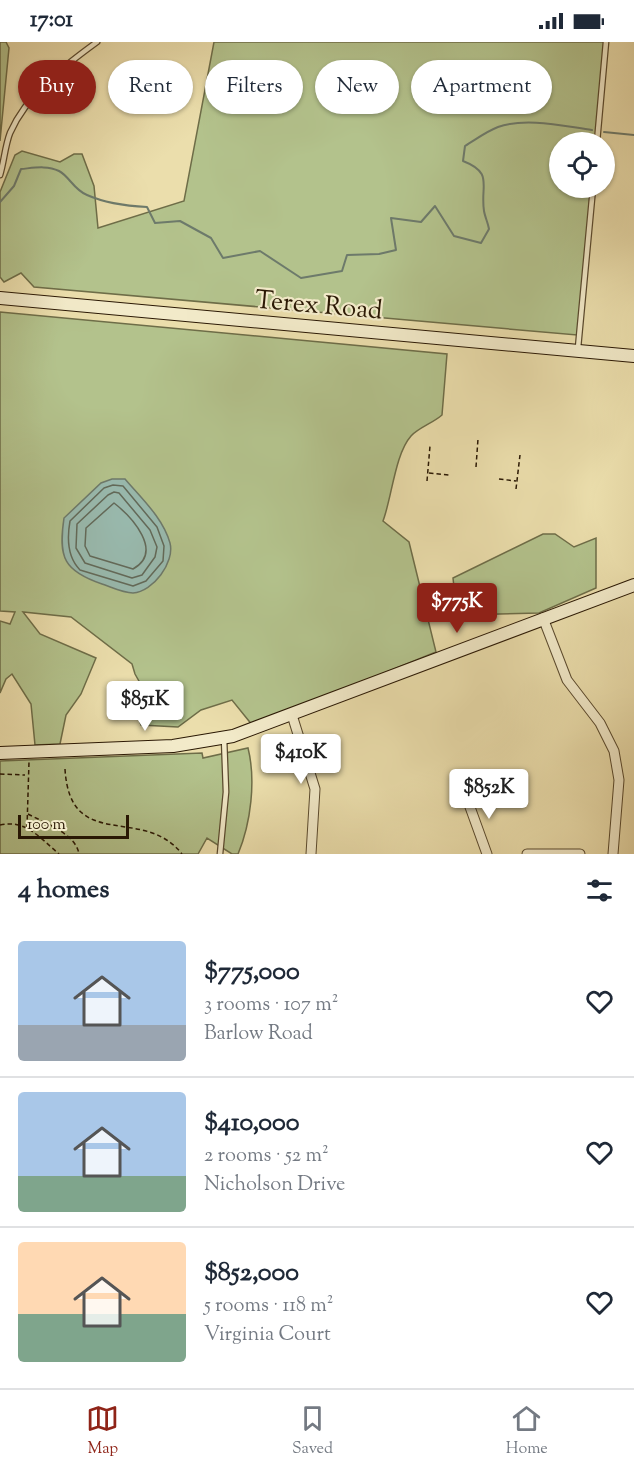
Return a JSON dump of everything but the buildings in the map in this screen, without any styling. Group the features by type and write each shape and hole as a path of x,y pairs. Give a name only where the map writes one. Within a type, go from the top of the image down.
{"street":[{"name":"Terex Road","path":"0,298 634,356"},
{"path":"0,753 173,747 224,738 292,715 634,585"},
{"path":"543,618 567,680 600,723 614,751 619,780 613,854"},
{"path":"292,715 315,789 311,854"},
{"path":"466,796 487,854"},
{"path":"527,854 580,854"}],"lane":[{"path":"0,175 9,135 22,112 59,70 97,42"},
{"path":"598,132 606,42"},
{"path":"578,351 592,198"},
{"path":"220,854 226,792 224,738"},
{"path":"215,854 220,840"}],"path":[{"path":"476,467 478,439"},
{"path":"428,481 430,446"},
{"path":"516,489 519,455"},
{"path":"428,472 449,475"},
{"path":"499,479 517,481"},
{"path":"27,827 26,775 31,752"},
{"path":"65,769 67,796 80,818"},
{"path":"0,774 26,775"},
{"path":"27,814 71,839 77,845 78,854"},
{"path":"0,825 16,823 27,827 59,854"},
{"path":"114,830 153,835 171,844 182,854"}],"green space":[{"path":"0,42 6,42 9,48 0,141"},
{"path":"214,42 605,42 597,132 549,132 549,198 591,198 577,335 34,287 21,273 4,282 0,277 0,192 15,155 22,151 60,162 74,154 82,154 94,186 98,228 184,201 205,90 205,114 303,114 303,60 211,60"},
{"path":"0,312 447,354 442,415 414,433 406,444 397,464 383,521 409,542 436,652 253,726 232,700 201,710 178,727 141,725 137,713 144,690 132,664 71,617 23,612 40,634 96,658 81,694 66,715 60,744 35,745 31,704 12,674 6,679 0,693 0,621 10,624 15,612 0,611"},
{"path":"543,534 555,534 574,547 596,538 596,588 539,613 457,615 453,578"},
{"path":"248,748 252,774 251,801 246,829 238,854 232,854 207,838 198,854 0,854 0,761 202,753 203,758"}],"water":[{"path":"112,479 125,479 145,501 162,525 170,543 169,559 161,575 148,587 133,593 117,590 79,574 66,561 63,553 64,518 101,483"}],"waterway":[{"path":"0,202 14,186 21,169 40,167 54,169 63,173 87,195 116,204 147,207 155,223 180,221 211,238 223,258 260,251 301,278 342,271 347,255 379,254 396,250 391,218 421,222 435,206 454,236 481,243 489,229 483,202 484,181 479,170 463,161 465,146 490,131 509,124 532,122 592,130"},
{"path":"615,133 634,135"}]}
